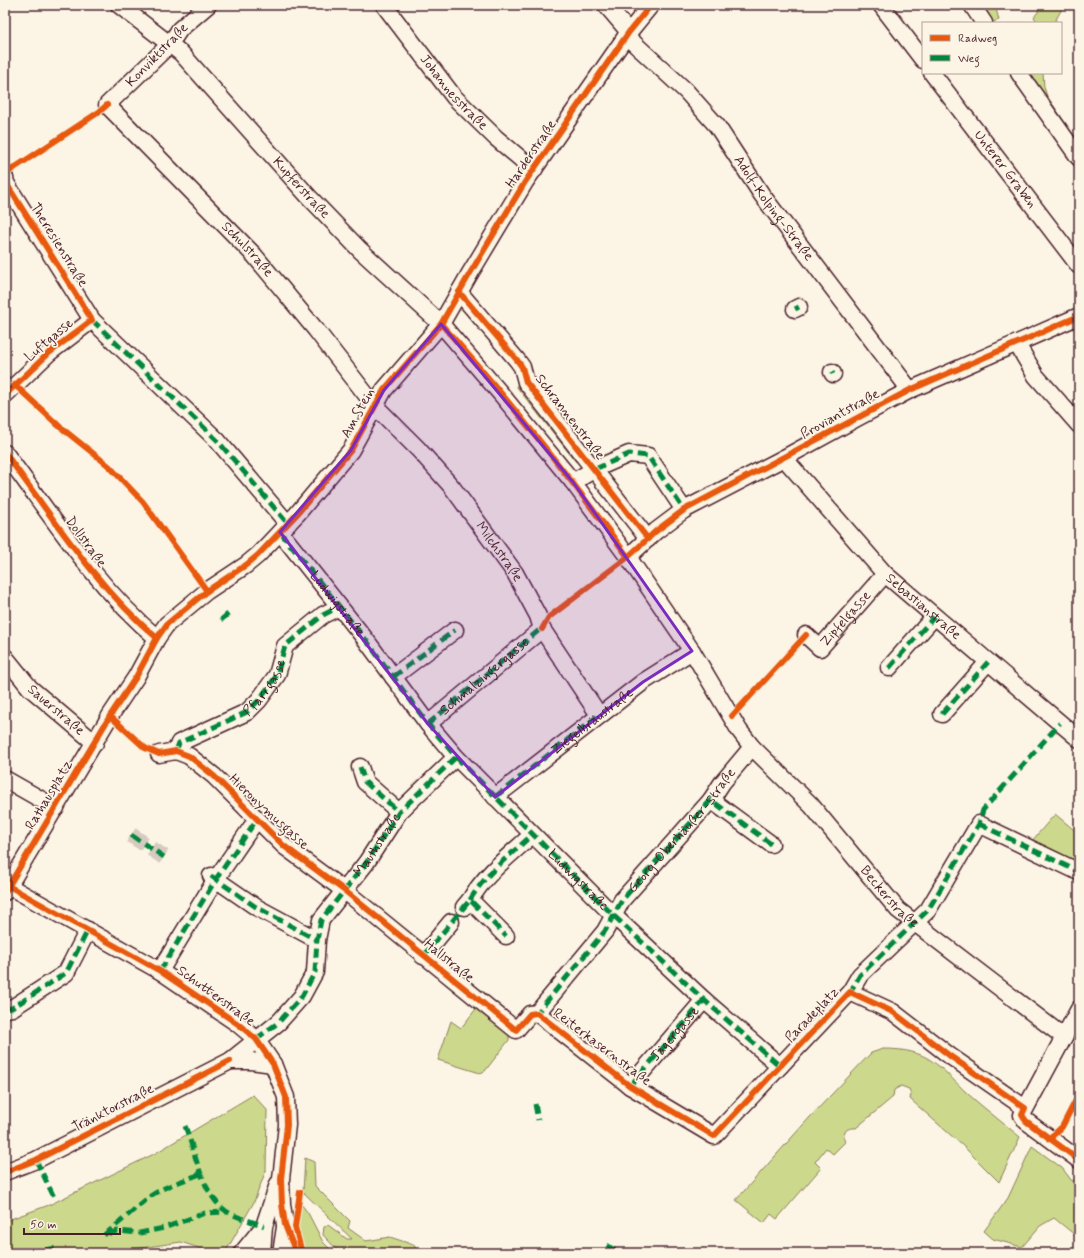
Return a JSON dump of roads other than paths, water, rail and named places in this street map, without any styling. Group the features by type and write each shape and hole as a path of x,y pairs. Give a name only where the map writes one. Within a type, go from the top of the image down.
{"street":[{"name":"Kupferstraße","path":"119,5 181,53 304,191 360,250 441,324"},
{"name":"Konviktstraße","path":"107,105 169,44 180,30 208,5"},
{"name":"Johannesstraße","path":"384,5 454,97 496,138 534,170"},
{"name":"Adolf-Kolping-Straße","path":"606,5 627,34 686,91 717,126 762,195 906,384"},
{"name":"Harderstraße","path":"441,324 534,170 627,34 651,5"},
{"path":"881,5 922,59"},
{"path":"972,5 983,22"},
{"name":"Unterer Graben","path":"933,74 1079,266"},
{"path":"1020,74 1079,158"},
{"name":"Schulstraße","path":"107,105 254,255 316,330 375,406"},
{"name":"Theresienstraße","path":"5,181 92,320 217,440 288,523"},
{"name":"Schrannenstraße","path":"459,292 517,360 522,367 526,382 648,539"},
{"name":"Proviantstraße","path":"628,557 684,510 784,458 906,384 1017,344 1079,316"},
{"name":"Luftgasse","path":"5,395 49,353 92,320"},
{"path":"441,324 573,482 628,557 692,651"},
{"name":"Am Stein","path":"157,638 168,624 187,606 246,565 288,523 351,450 384,390 441,324"},
{"path":"1017,344 1036,376 1079,426"},
{"name":"Milchstraße","path":"375,406 419,450 462,500 515,573 538,616 539,632 597,717"},
{"name":"Dollstraße","path":"5,452 100,581 130,614 157,638"},
{"path":"595,469 618,460 628,454 648,456 684,510"},
{"name":"Sebastianstraße","path":"784,458 885,574 1079,739"},
{"name":"Schrannenstraße","path":"573,482 595,469"},
{"name":"Ludwigstraße","path":"288,523 340,607 428,724 456,757 613,916 704,1000 780,1066"},
{"name":"Zipfelgasse","path":"806,635 820,648 885,574"},
{"name":"Pfarrgasse","path":"176,751 179,743 247,712 259,700 277,675 285,646 324,615 340,607"},
{"path":"889,668 934,617"},
{"path":"393,677 455,630"},
{"name":"Schmalzingergasse","path":"428,724 539,632"},
{"name":"Rathausplatz","path":"6,887 56,808 157,638"},
{"name":"Ziegelbräustraße","path":"495,797 643,682 692,651"},
{"name":"Beckerstraße","path":"692,651 739,730 752,747 811,805 898,910 908,928 1064,1037"},
{"name":"Sauerstraße","path":"5,657 30,688 94,743"},
{"path":"942,714 988,662"},
{"name":"Georg-Oberhäußer-Straße","path":"613,916 622,900 706,805 752,747"},
{"path":"159,754 176,751"},
{"name":"Hieronymusgasse","path":"176,751 189,756 214,776 284,846 347,890"},
{"name":"Mauthstraße","path":"256,1039 279,1022 302,996 315,972 317,940 321,920 347,890 399,812 456,757"},
{"path":"360,768 365,782 399,812"},
{"path":"5,779 56,808"},
{"path":"706,805 771,844"},
{"path":"160,971 216,879 256,818"},
{"name":"Paradeplatz","path":"714,1136 850,992 860,975 928,910 979,824 1079,872"},
{"path":"506,936 467,903 477,888 492,872 532,835"},
{"path":"216,879 256,907 317,940"},
{"name":"Schutterstraße","path":"6,887 88,930 160,971 238,1024 256,1039 272,1064 286,1097 287,1126 281,1179 285,1225 281,1253"},
{"name":"Hallstraße","path":"347,890 423,956 516,1030 530,1014 537,1013 605,931 613,916"},
{"path":"423,956 451,922"},
{"path":"5,1008 12,1008 66,973 88,930"},
{"name":"Paradeplatz","path":"850,992 893,1012 950,1056 1025,1108"},
{"name":"Jägergasse","path":"630,1086 704,1000"},
{"path":"1079,1009 1022,1114 1026,1121 1079,1160"},
{"name":"Reiterkasernstraße","path":"537,1013 630,1086 714,1136"},
{"name":"Tränktorstraße","path":"6,1169 36,1160 230,1061 256,1039"},
{"name":"Tränktorstraße","path":"230,1061 251,1061 272,1064"},
{"name":"Schutterstraße","path":"262,1253 264,1226 281,1179"},
{"name":"Schutterstraße","path":"285,1225 296,1253"},
{"name":"Schutterstraße","path":"242,1253 264,1226"}],"tunnel":[{"path":"131,835 164,857"}]}
